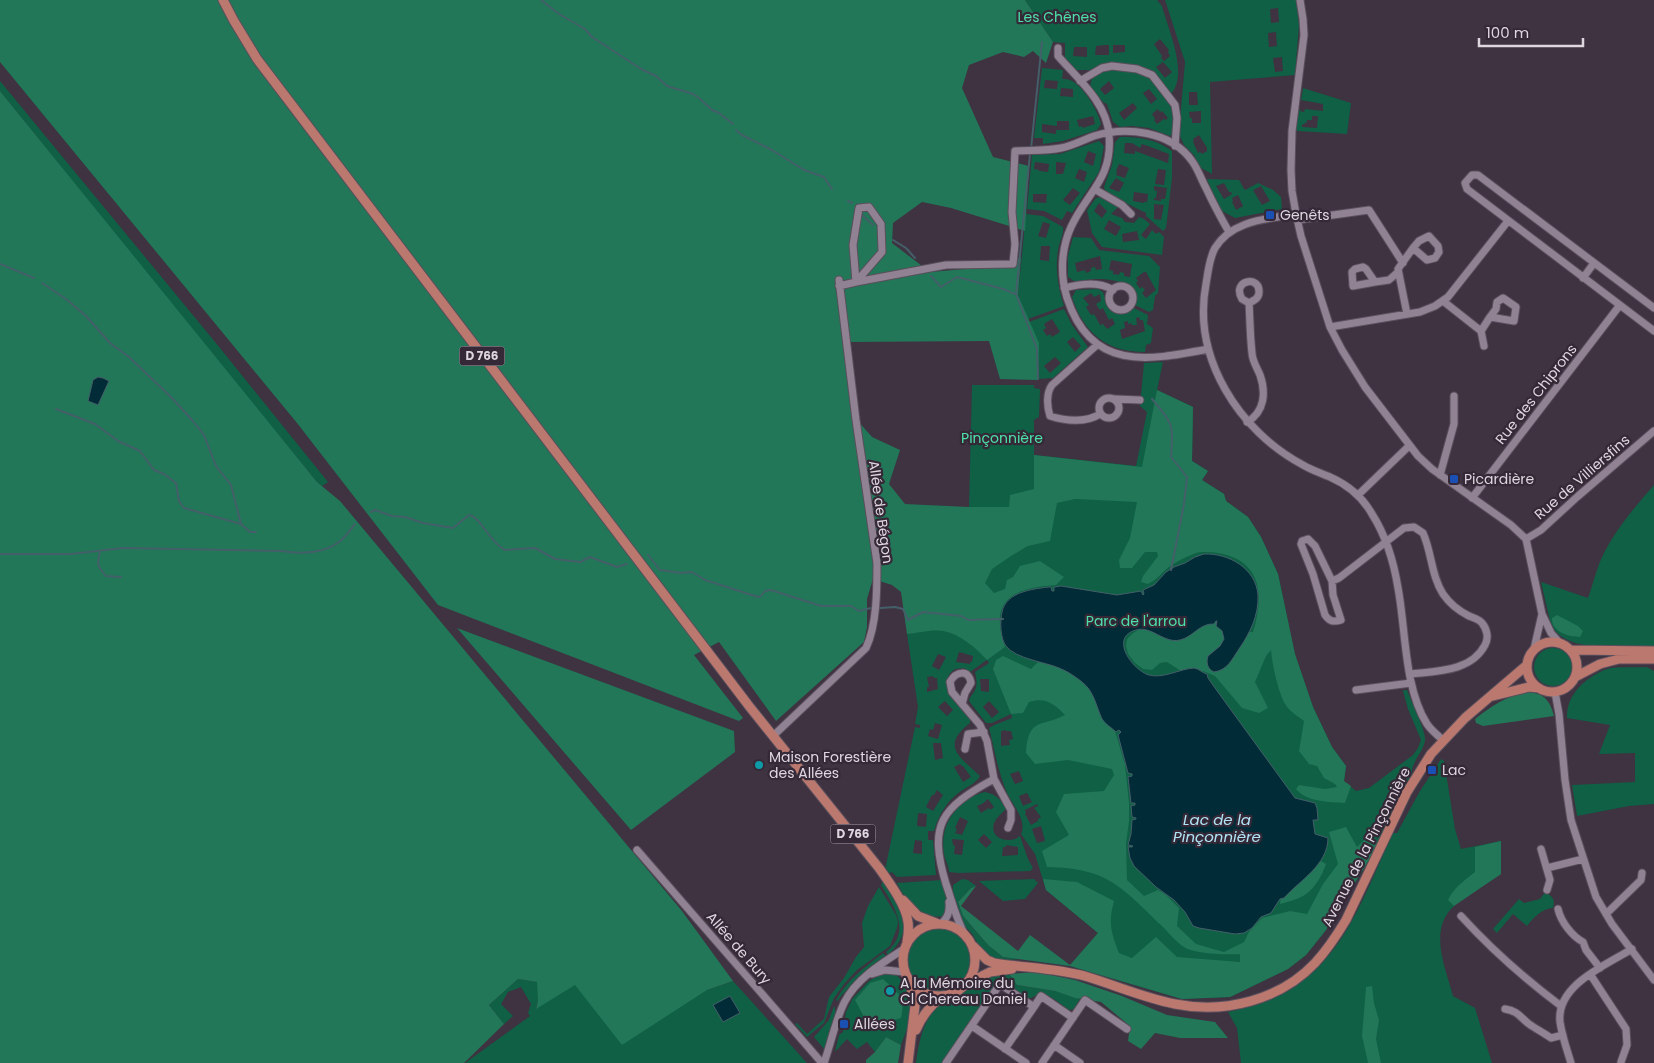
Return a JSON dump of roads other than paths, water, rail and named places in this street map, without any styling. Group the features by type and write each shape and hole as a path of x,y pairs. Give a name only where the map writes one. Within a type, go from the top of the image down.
{"main road":[{"name":"D 766","path":"223,0 257,59 773,736 872,858 894,891 908,922 903,964 910,983 915,1006 908,1063"},
{"path":"1558,642 1571,650 1576,659 1575,677 1564,689 1555,692 1547,691 1539,688 1532,682 1528,674 1527,665 1530,654 1534,649 1545,643 1558,642"},
{"path":"1571,650 1654,651"},
{"path":"1575,677 1600,664 1619,659 1654,659"},
{"name":"Avenue de la Pinçonnière","path":"972,946 987,960 994,963 1023,968 1046,969 1087,977 1156,1000 1177,1004 1217,1007 1252,1001 1269,995 1314,964 1326,950 1346,920 1416,777 1442,740 1464,718 1527,665"},
{"name":"Avenue de la Pinçonnière","path":"1490,697 1529,687 1539,688"},
{"name":"D 766","path":"894,891 918,916 939,924"},
{"path":"906,946 913,935 929,925 939,924 954,927 965,935 974,952 974,972 968,983"},
{"name":"Avenue de la Pinçonnière","path":"968,983 990,972 1023,968"},
{"path":"910,983 921,992 942,996"},
{"name":"D 766","path":"911,1045 922,1016 934,1002 942,996 956,992 968,983"}],"street":[{"path":"1300,0 1304,19 1304,35 1293,117 1291,150 1292,192 1296,217 1330,327 1355,371 1409,446 1432,470 1512,525 1526,539 1542,614 1551,633 1558,642"},
{"path":"1058,48 1058,56 1100,106 1109,133 1108,162 1104,174 1096,190 1071,227 1066,240 1062,265 1064,288 1074,317 1088,338 1097,345 1118,354 1141,357 1208,348"},
{"path":"1080,81 1102,68 1112,66 1125,66 1152,75 1175,105 1178,118 1175,146"},
{"path":"856,282 946,265 1013,264 1015,244 1012,212 1016,151 1062,148 1094,136 1109,133 1134,132 1146,134 1166,140 1175,146 1191,160 1229,232"},
{"path":"1654,308 1478,174 1472,175 1465,183 1467,190 1654,331"},
{"path":"1096,190 1122,205 1131,214"},
{"path":"868,207 881,224 882,252 856,282 853,245 856,226 859,208 868,207"},
{"path":"1403,263 1370,210 1254,222 1239,226 1229,232 1212,254 1203,310 1204,328 1214,367 1224,388 1247,422 1274,447 1289,457 1303,466 1333,478 1358,495 1372,514 1392,560 1414,696 1428,726 1442,740"},
{"path":"1330,327 1420,312 1444,301 1508,221"},
{"path":"1375,282 1389,280 1398,272 1398,269 1413,248"},
{"path":"1583,278 1594,263"},
{"path":"1398,272 1407,314"},
{"name":"Allée de Bégon","path":"773,736 866,648 871,638 877,563 856,420 839,283 856,282"},
{"path":"1064,288 1097,284 1112,290"},
{"path":"1444,301 1481,331 1484,346"},
{"path":"1247,422 1254,418 1260,410 1264,389 1252,356 1249,302"},
{"name":"Rue des Chiprons","path":"1472,498 1620,306"},
{"path":"1481,331 1490,317"},
{"path":"1097,345 1048,390 1048,411 1050,416 1084,420 1092,419 1100,414"},
{"path":"1440,475 1454,424 1454,396"},
{"path":"1115,399 1119,405 1119,412 1114,417 1106,418 1100,414 1098,407 1101,400 1108,397 1140,400"},
{"name":"Rue de Villiersfins","path":"1526,539 1541,530 1577,496 1654,431"},
{"path":"1358,495 1409,446"},
{"path":"1318,589 1339,578 1400,530 1409,526 1423,533 1432,570 1443,594 1459,610 1482,622 1486,631 1486,642 1484,647 1468,662 1458,667 1443,671 1410,674"},
{"path":"1308,539 1315,546 1332,583 1333,595 1341,620 1334,622 1329,620 1326,615 1301,544 1302,540 1308,539"},
{"path":"1534,649 1542,614"},
{"path":"1356,690 1411,682"},
{"path":"1555,692 1571,820 1596,897 1606,914 1654,980"},
{"path":"962,704 984,732 987,740 994,779 1011,810 1011,820 1008,828"},
{"path":"966,749 968,734 984,732"},
{"path":"965,935 959,924 938,855 938,832 950,808 957,801 994,779"},
{"path":"1541,849 1550,880 1547,890"},
{"name":"Allée de Bury","path":"637,850 823,1063"},
{"path":"1547,868 1583,859"},
{"path":"1606,914 1641,880 1642,873"},
{"path":"939,924 948,916 948,891"},
{"path":"1558,910 1560,917 1576,938 1583,942 1586,950 1600,968"},
{"path":"1461,916 1514,970 1561,1006"},
{"path":"823,1063 845,1002 853,990 874,968 906,946"},
{"path":"1571,1063 1560,1023 1561,1006 1569,992 1581,980 1632,949"},
{"path":"863,980 879,971 905,972"},
{"path":"1590,974 1626,1029 1627,1045 1621,1062"},
{"path":"946,1063 1000,984 1034,1007"},
{"path":"1005,1049 1041,996 1073,1018"},
{"path":"1042,1063 1085,1000 1127,1029"},
{"path":"1505,1009 1512,1010 1522,1016 1527,1023 1551,1038 1563,1035"},
{"path":"972,1026 1026,1063"},
{"path":"1054,1045 1080,1063"}],"water":[{"path":"98,377 109,381 98,405 88,401 93,380"},
{"name":"Lac de la Pinçonnière","path":"1204,554 1213,554 1231,559 1246,570 1256,585 1258,602 1253,624 1229,664 1223,669 1214,672 1208,665 1208,656 1220,646 1224,639 1222,631 1216,626 1217,621 1185,638 1174,641 1147,630 1136,630 1128,634 1124,639 1126,653 1136,667 1149,675 1160,676 1194,668 1207,674 1215,688 1295,798 1315,803 1318,820 1313,820 1315,834 1328,838 1327,848 1312,872 1284,898 1280,899 1271,913 1261,917 1252,928 1244,933 1235,934 1193,926 1185,912 1174,900 1156,887 1134,866 1128,847 1133,846 1128,845 1132,820 1136,819 1132,817 1131,806 1135,805 1135,803 1131,803 1128,777 1132,776 1132,774 1128,773 1118,735 1121,732 1119,730 1116,732 1103,721 1092,694 1082,682 1062,669 1017,654 1004,643 1001,629 1001,616 1004,605 1014,596 1021,593 1049,587 1054,591 1054,587 1061,586 1117,595 1141,591 1143,595 1143,590 1154,585 1166,572"},
{"path":"730,996 740,1013 723,1022 713,1005"}],"waterway":[{"path":"541,0 559,14 585,29 592,37 641,69 656,76 667,86 693,94 733,124"},
{"path":"1031,149 1042,42"},
{"path":"736,130 804,170 824,177 832,189"},
{"path":"1030,154 1016,294 1037,349 1038,379"},
{"path":"848,201 852,203"},
{"path":"861,214 873,225"},
{"path":"893,240 906,248 915,258"},
{"path":"0,264 34,278"},
{"path":"931,276 941,287 957,277 1015,294"},
{"path":"42,283 66,299 86,316 110,343 129,357 192,420 204,435 216,466 231,485 241,524"},
{"path":"1152,399 1165,414 1172,431 1171,457 1187,477 1184,504 1171,570"},
{"path":"56,409 95,424 118,441 140,451 154,470 164,474 176,483 179,501 184,508 241,524 250,532 256,532"},
{"path":"371,512 375,510 392,516 405,517 423,523 453,528 469,515 478,520 495,542 505,550 535,548 555,559 580,562 590,557 617,567 627,564"},
{"path":"0,554 71,554 123,548 311,552 333,546 346,536 355,524"},
{"path":"100,551 98,565 103,573 106,576 121,577"},
{"path":"648,555 660,570 681,573 692,572 705,580 758,597 765,591 771,590 821,606 851,606 859,611 871,608"},
{"path":"880,608 895,607 903,609 908,620 923,612 961,616 968,620 1003,619"}],"place":[{"name":"Genêts","path":"1270,215"},
{"name":"Picardière","path":"1454,479"},
{"name":"Maison Forestière des Allées","path":"759,765"},
{"name":"Lac","path":"1432,770"},
{"name":"A la Mémoire du Cl Chereau Daniel","path":"890,991"},
{"name":"Allées","path":"844,1024"}],"park label":[{"name":"Les Chênes","path":"1057,17"},
{"name":"Pinçonnière","path":"1002,438"},
{"name":"Parc de l'arrou","path":"1136,621"}]}
